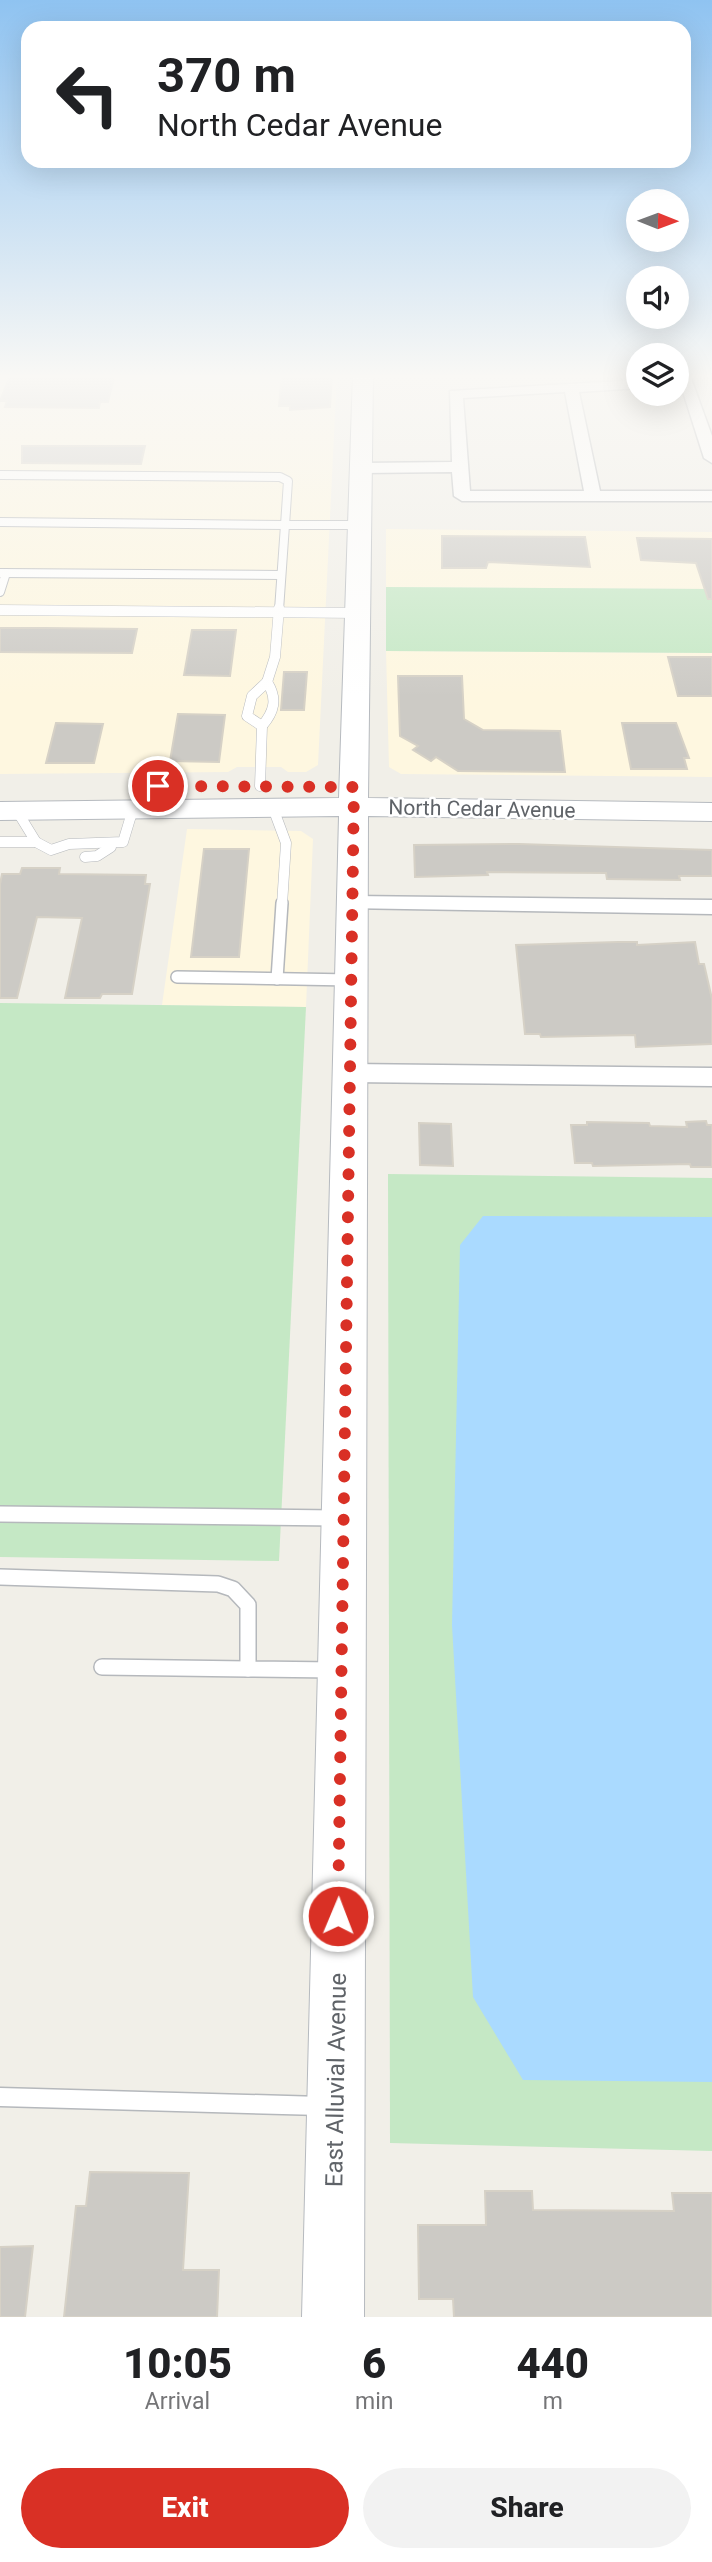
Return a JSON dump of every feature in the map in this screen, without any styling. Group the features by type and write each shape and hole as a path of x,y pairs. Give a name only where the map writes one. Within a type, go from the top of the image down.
{"main road":[{"name":"East Alluvial Avenue","path":"333,2317 351,980 363,481"},
{"name":"North Cedar Avenue","path":"6,803 712,790"},
{"name":"North Cedar Avenue","path":"6,803 133,810 266,797"},
{"name":"North Cedar Avenue","path":"354,797 712,812"}],"street":[{"path":"461,481 462,496 712,496"},
{"path":"590,481 593,495"},
{"path":"353,903 712,907"},
{"path":"350,1073 712,1077"}],"lane":[{"path":"262,726 247,716 253,690 267,682 275,657 288,481"},
{"path":"0,522 362,525"},
{"path":"0,592 3,573 281,575"},
{"path":"0,610 359,613"},
{"path":"267,682 274,691 275,701 272,715 262,726 266,797 286,843 277,978"},
{"path":"6,803 36,842 62,856"},
{"path":"85,857 97,856 123,842 133,810"},
{"path":"0,842 36,842"},
{"path":"51,850 61,844 95,843 111,847"},
{"path":"177,977 351,980"},
{"path":"0,1514 344,1518"},
{"path":"0,1577 218,1584 233,1589 248,1605 248,1669"},
{"path":"102,1667 342,1670"},
{"path":"0,2097 335,2107"}],"shaded area":[{"path":"0,481 332,481 318,765 306,772 288,772 281,767 237,767 228,772 0,774"},
{"path":"386,529 712,532 712,589 386,587"},
{"path":"386,651 712,653 712,777 401,774 389,767"},
{"path":"187,829 301,831 313,839 306,1007 162,1005"}],"green space":[{"path":"386,587 712,589 712,653 386,651"},
{"path":"0,1003 306,1007 279,1561 0,1557"},
{"path":"388,1174 712,1178 712,2151 390,2143"}],"water":[{"path":"483,1216 712,1217 712,2082 523,2080 473,1997 452,1625 460,1245"}],"building":[{"path":"442,536 585,537 590,567 488,562 486,568 442,568"},
{"path":"637,538 712,539 712,599 708,599 696,563 641,560"},
{"path":"0,628 137,629 132,653 0,652"},
{"path":"192,630 236,630 230,676 184,675"},
{"path":"668,657 712,657 712,696 678,696"},
{"path":"284,672 307,672 304,710 281,710"},
{"path":"398,676 462,676 464,719 483,730 560,731 565,772 458,771 436,757 431,761 413,750 418,746 400,736"},
{"path":"178,714 225,715 219,762 170,761"},
{"path":"56,723 103,724 94,763 46,763"},
{"path":"622,723 676,723 689,758 684,758 687,769 631,769"},
{"path":"519,844 712,850 712,876 679,876 680,880 607,879 606,873 487,872 488,875 415,877 414,845"},
{"path":"204,849 249,849 239,957 191,957"},
{"path":"22,868 60,868 59,874 146,875 145,884 150,884 132,994 65,998 82,918 37,917 17,998 0,998 0,884 2,874 20,874"},
{"path":"637,942 637,945 695,942 699,964 704,964 712,999 712,1044 636,1047 635,1035 541,1037 540,1034 525,1034 516,945"},
{"path":"706,1121 707,1125 712,1125 712,1167 691,1167 690,1164 593,1166 592,1163 575,1163 571,1125 587,1125 587,1122 649,1123 650,1126 687,1127 686,1122"},
{"path":"419,1123 451,1124 453,1166 420,1165"},
{"path":"90,2172 189,2173 183,2270 219,2270 217,2317 64,2317 76,2206 86,2206"},
{"path":"485,2191 532,2191 533,2210 674,2211 672,2193 712,2193 712,2317 454,2317 453,2299 419,2299 418,2225 486,2225"},
{"path":"33,2246 25,2317 0,2317 0,2247"}],"route":[{"path":"158,786 354,787 338,1916"}]}
